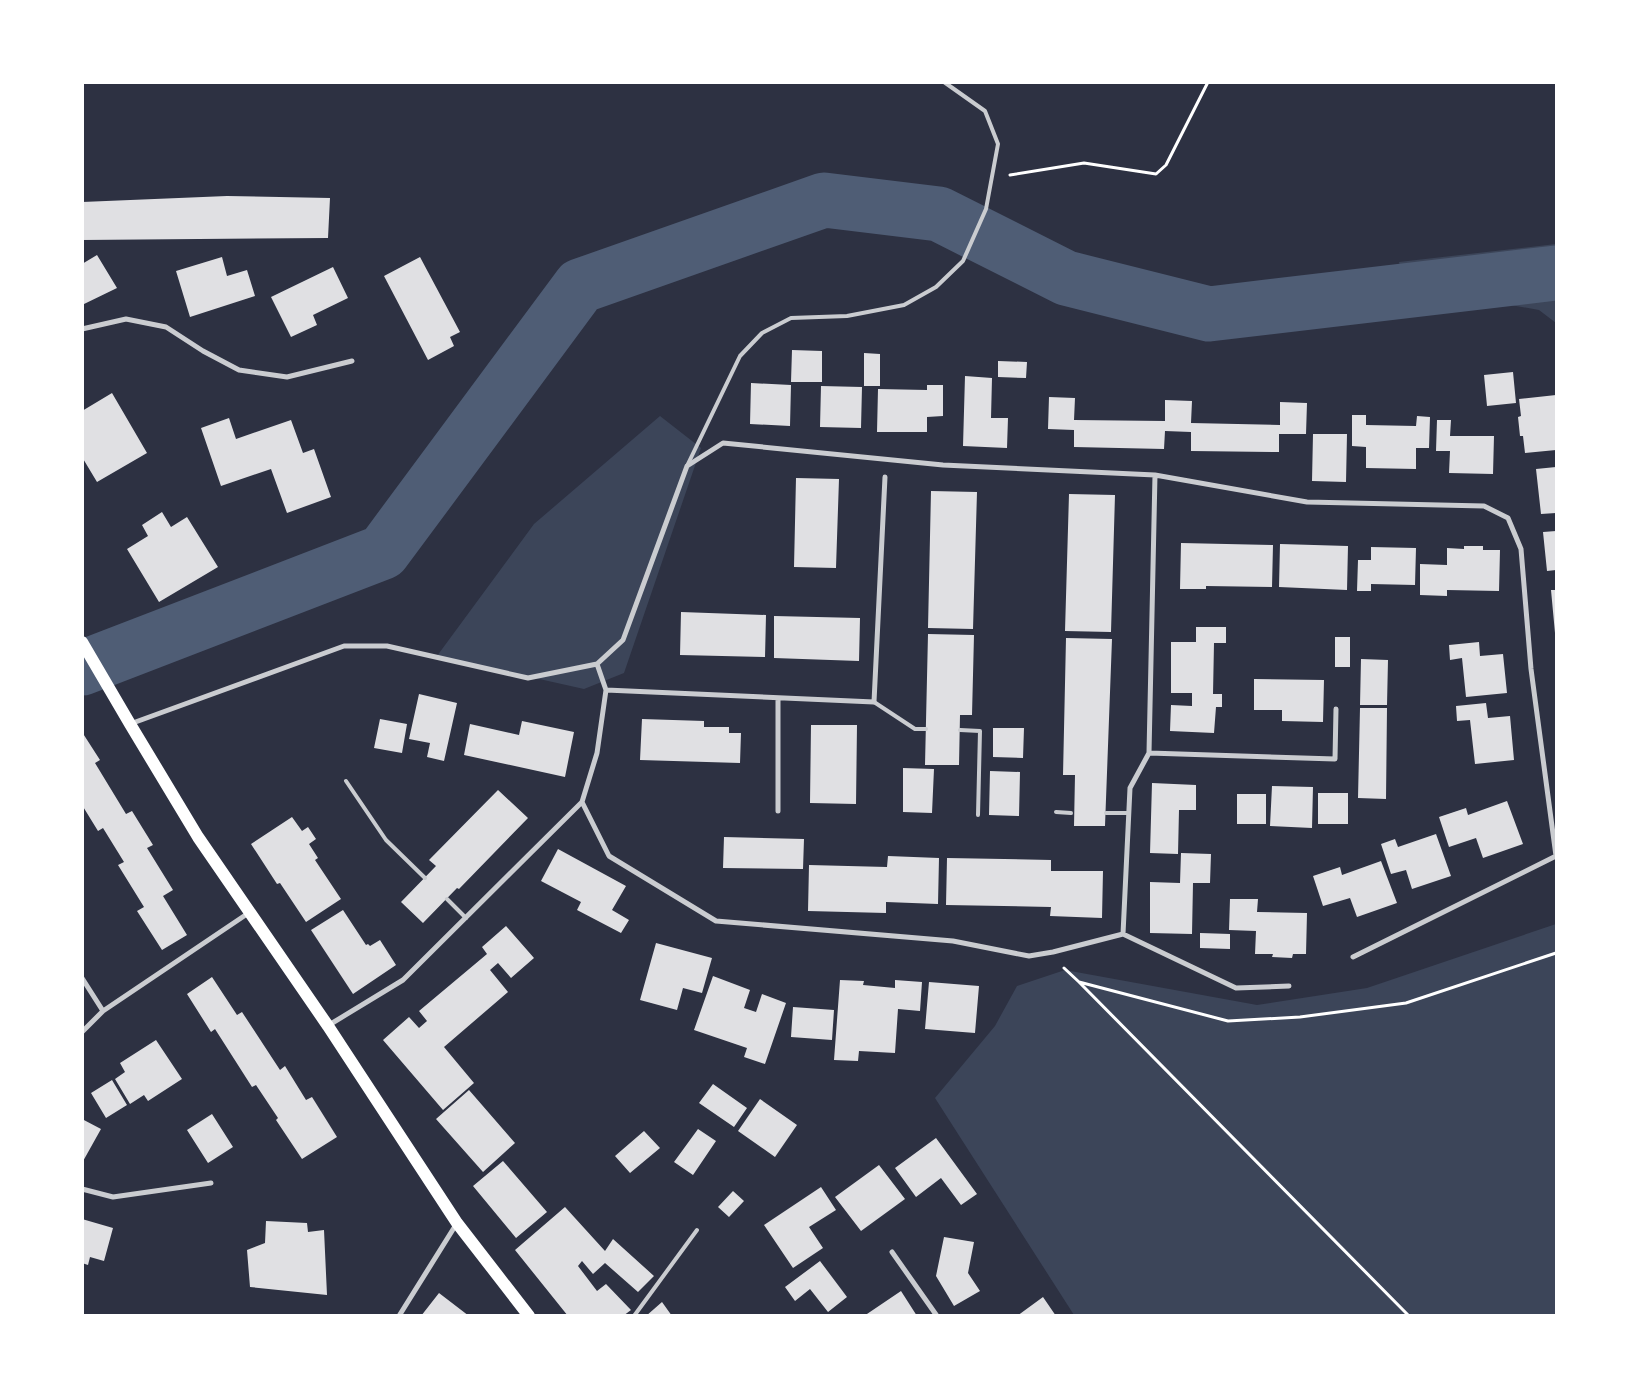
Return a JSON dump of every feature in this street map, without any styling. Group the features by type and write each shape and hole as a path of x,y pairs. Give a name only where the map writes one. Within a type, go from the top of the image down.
{"main road":[{"path":"82,642 198,837 328,1026 457,1224 529,1316"}],"street":[{"path":"82,330 126,318 166,327 203,351 239,370 287,377 352,361"},
{"path":"130,724 344,646 386,646 528,678 597,664 623,640 687,466 723,443 943,465 1155,475 1307,502 1484,506 1508,518 1521,549 1531,669 1556,856 1353,957"},
{"path":"1123,934 1130,788 1149,753 1155,475"},
{"path":"606,690 874,702 884,477"},
{"path":"328,1026 403,980 582,802 597,753 606,690 597,664"},
{"path":"778,698 778,811"},
{"path":"1149,753 1335,759 1336,709"},
{"path":"582,802 609,856 716,922 953,941 1030,956 1123,934 1236,988 1289,986"},
{"path":"82,1032 103,1011 250,911"},
{"path":"82,978 103,1011"},
{"path":"82,1189 113,1197 210,1182"},
{"path":"399,1316 457,1224"},
{"path":"892,1252 936,1316"}],"lane":[{"path":"687,466 740,356 762,333 791,318 847,316 904,305 936,287 963,261 986,210 998,144 985,111 944,82"},
{"path":"874,702 916,729 926,729"},
{"path":"960,730 980,731 978,816"},
{"path":"346,781 386,840 425,878"},
{"path":"1056,812 1071,813"},
{"path":"1106,813 1129,813"},
{"path":"447,899 466,918"},
{"path":"634,1316 697,1230"}],"path":[{"path":"992,180 1026,172 1084,163 1156,174 1166,165 1208,82"},
{"path":"1079,982 1409,1316"}],"shaded area":[{"path":"1556,244 1556,323 1539,310 1404,286 1399,262"},
{"path":"660,416 701,448 624,673 584,689 437,656 534,524"},
{"path":"1556,924 1556,1315 1074,1315 935,1098 995,1026 1017,986 1065,970 1257,1005 1367,988"}],"building":[{"path":"227,196 330,198 328,238 82,240 82,202"},
{"path":"97,255 117,288 82,305 82,264"},
{"path":"222,257 227,276 247,270 255,296 190,317 176,271"},
{"path":"420,257 460,332 450,337 454,346 428,360 384,276"},
{"path":"333,267 348,298 313,315 317,325 291,337 271,297"},
{"path":"792,350 822,351 822,382 791,382"},
{"path":"864,353 880,354 880,386 864,386"},
{"path":"998,361 1027,362 1026,378 998,377"},
{"path":"1513,372 1516,403 1487,406 1484,375"},
{"path":"965,376 992,378 991,418 1008,418 1007,448 963,446"},
{"path":"751,383 791,385 790,426 750,424"},
{"path":"927,385 943,385 943,416 927,417 927,432 877,432 878,389 927,390"},
{"path":"821,386 862,387 861,428 820,427"},
{"path":"112,393 147,453 97,482 82,457 82,411"},
{"path":"1556,395 1556,450 1525,453 1523,436 1520,436 1518,417 1521,416 1519,399"},
{"path":"1049,397 1075,398 1074,420 1165,421 1165,400 1192,401 1191,423 1280,425 1280,402 1307,403 1306,434 1279,434 1279,452 1191,451 1191,432 1165,431 1164,449 1074,447 1074,430 1048,429"},
{"path":"1352,415 1366,415 1366,425 1416,426 1417,416 1430,417 1429,448 1416,448 1416,469 1366,468 1366,447 1352,446"},
{"path":"229,418 236,439 291,420 303,453 314,449 331,497 287,513 271,469 221,486 201,428"},
{"path":"1437,420 1451,420 1450,436 1494,436 1493,474 1449,473 1450,451 1436,451"},
{"path":"1313,434 1347,434 1346,482 1312,481"},
{"path":"1556,467 1556,513 1541,514 1536,469"},
{"path":"796,478 839,479 836,568 794,567"},
{"path":"931,491 977,492 973,629 928,628"},
{"path":"1069,494 1115,495 1111,632 1065,631"},
{"path":"162,512 171,527 187,517 218,567 159,602 127,549 148,536 142,525"},
{"path":"1556,531 1556,570 1547,571 1543,532"},
{"path":"1181,543 1273,545 1272,587 1206,586 1206,589 1180,589"},
{"path":"1280,544 1348,546 1347,590 1279,587"},
{"path":"1464,546 1483,546 1483,550 1500,550 1499,591 1447,590 1447,596 1420,595 1420,564 1447,565 1447,548 1464,549"},
{"path":"1371,547 1416,548 1415,585 1371,584 1371,591 1357,591 1358,560 1371,560"},
{"path":"1551,590 1556,590 1556,633 1555,633"},
{"path":"681,612 766,615 765,657 680,655"},
{"path":"774,616 860,618 859,661 774,658"},
{"path":"1196,627 1226,627 1226,643 1214,643 1213,694 1222,694 1222,707 1216,707 1214,733 1170,731 1171,705 1192,706 1192,693 1171,693 1171,642 1196,642"},
{"path":"928,634 974,635 972,715 960,715 959,765 925,765"},
{"path":"1335,637 1350,637 1350,667 1335,667"},
{"path":"1066,638 1112,639 1105,826 1074,826 1075,775 1063,775"},
{"path":"1479,642 1480,656 1503,654 1507,693 1466,697 1462,658 1450,660 1449,645"},
{"path":"1361,659 1388,660 1387,705 1360,705"},
{"path":"1254,679 1324,680 1323,722 1282,721 1282,710 1254,710"},
{"path":"419,694 457,703 444,761 427,757 430,743 409,739"},
{"path":"1486,703 1488,718 1510,716 1514,760 1475,764 1470,720 1457,721 1456,706"},
{"path":"1360,708 1387,708 1386,799 1358,798"},
{"path":"380,719 407,724 402,753 374,748"},
{"path":"642,719 704,721 704,727 729,727 729,733 741,733 740,763 640,760"},
{"path":"522,721 574,732 565,777 464,755 470,724 519,735"},
{"path":"811,725 857,725 856,804 810,803"},
{"path":"993,728 1024,728 1023,758 993,757"},
{"path":"82,732 100,760 95,763 126,814 132,811 153,845 147,848 173,890 163,896 187,935 162,950 137,911 144,907 118,865 124,862 103,828 98,831 82,805"},
{"path":"903,768 934,769 932,813 903,812"},
{"path":"990,771 1020,772 1019,816 989,815"},
{"path":"1152,783 1196,785 1196,810 1179,810 1178,854 1150,853"},
{"path":"1272,786 1313,787 1312,828 1270,826"},
{"path":"498,790 528,818 423,923 401,902 436,866 429,860"},
{"path":"1318,793 1348,793 1348,824 1318,824"},
{"path":"1237,794 1266,794 1266,824 1237,824"},
{"path":"1507,801 1523,844 1483,858 1476,838 1449,847 1439,817 1466,808 1468,815"},
{"path":"292,817 302,831 308,827 316,839 309,844 318,858 315,860 341,899 306,922 280,883 277,884 251,844"},
{"path":"1436,834 1451,876 1412,889 1406,870 1391,874 1381,844 1395,839 1398,847"},
{"path":"724,837 804,839 803,869 723,868"},
{"path":"558,849 626,886 612,910 629,920 621,933 577,910 581,902 541,881"},
{"path":"1181,853 1211,854 1210,883 1193,883 1192,934 1150,933 1150,882 1180,883"},
{"path":"888,856 939,858 938,904 886,902 886,913 808,911 809,865 887,867"},
{"path":"947,858 1051,860 1051,871 1103,871 1102,918 1050,916 1051,907 946,905"},
{"path":"1381,861 1397,903 1357,917 1350,898 1323,906 1313,876 1340,867 1342,875"},
{"path":"1230,899 1258,899 1257,912 1307,913 1306,954 1293,954 1292,958 1272,957 1273,954 1255,954 1256,931 1229,930"},
{"path":"343,910 366,945 370,946 380,940 396,965 353,994 311,930"},
{"path":"506,926 534,958 511,978 498,963 490,970 508,992 444,1047 474,1083 443,1110 383,1040 409,1017 419,1028 427,1021 419,1011 487,954 482,947"},
{"path":"1200,933 1230,934 1230,949 1200,948"},
{"path":"656,943 712,958 702,993 683,988 677,1010 640,1000"},
{"path":"713,976 750,990 744,1008 756,1012 762,994 786,1003 765,1064 744,1057 747,1048 694,1030"},
{"path":"212,977 237,1015 242,1012 280,1070 285,1066 306,1100 312,1097 337,1137 302,1159 256,1085 252,1087 215,1029 211,1032 187,994"},
{"path":"840,980 864,981 863,985 895,988 895,980 922,982 920,1011 898,1009 895,1053 859,1051 858,1061 834,1060"},
{"path":"929,982 979,986 975,1033 925,1029"},
{"path":"793,1007 834,1010 832,1040 791,1037"},
{"path":"156,1040 182,1079 148,1101 144,1095 130,1104 115,1079 125,1072 120,1063"},
{"path":"112,1080 127,1105 106,1118 91,1093"},
{"path":"713,1084 747,1108 734,1127 699,1103"},
{"path":"469,1090 515,1143 483,1172 436,1119"},
{"path":"760,1099 797,1125 775,1157 738,1131"},
{"path":"212,1114 233,1147 208,1163 187,1130"},
{"path":"82,1119 101,1129 82,1163"},
{"path":"698,1129 716,1141 693,1175 674,1162"},
{"path":"644,1131 660,1148 630,1173 615,1156"},
{"path":"936,1138 977,1194 961,1205 941,1178 916,1197 895,1168"},
{"path":"503,1161 547,1212 516,1238 473,1186"},
{"path":"879,1165 905,1199 861,1231 835,1197"},
{"path":"821,1187 836,1210 809,1227 823,1248 793,1268 764,1225"},
{"path":"733,1191 744,1201 729,1217 718,1207"},
{"path":"565,1207 605,1251 613,1239 654,1276 638,1292 605,1263 593,1274 582,1261 578,1266 597,1291 606,1284 631,1310 623,1316 568,1316 515,1250"},
{"path":"82,1219 113,1228 104,1261 90,1257 88,1265 82,1263"},
{"path":"266,1221 307,1223 308,1232 324,1230 327,1295 250,1287 247,1250 265,1243"},
{"path":"944,1237 974,1242 968,1273 980,1291 954,1306 936,1276"},
{"path":"820,1261 847,1297 828,1312 810,1289 795,1301 785,1287"},
{"path":"901,1291 917,1316 864,1316"},
{"path":"439,1293 469,1316 421,1316"},
{"path":"1043,1297 1056,1316 1017,1316"},
{"path":"662,1302 672,1316 646,1316"}],"waterway":[{"path":"82,668 383,552 580,286 824,200 939,214 1066,278 1209,314 1556,273"}]}
